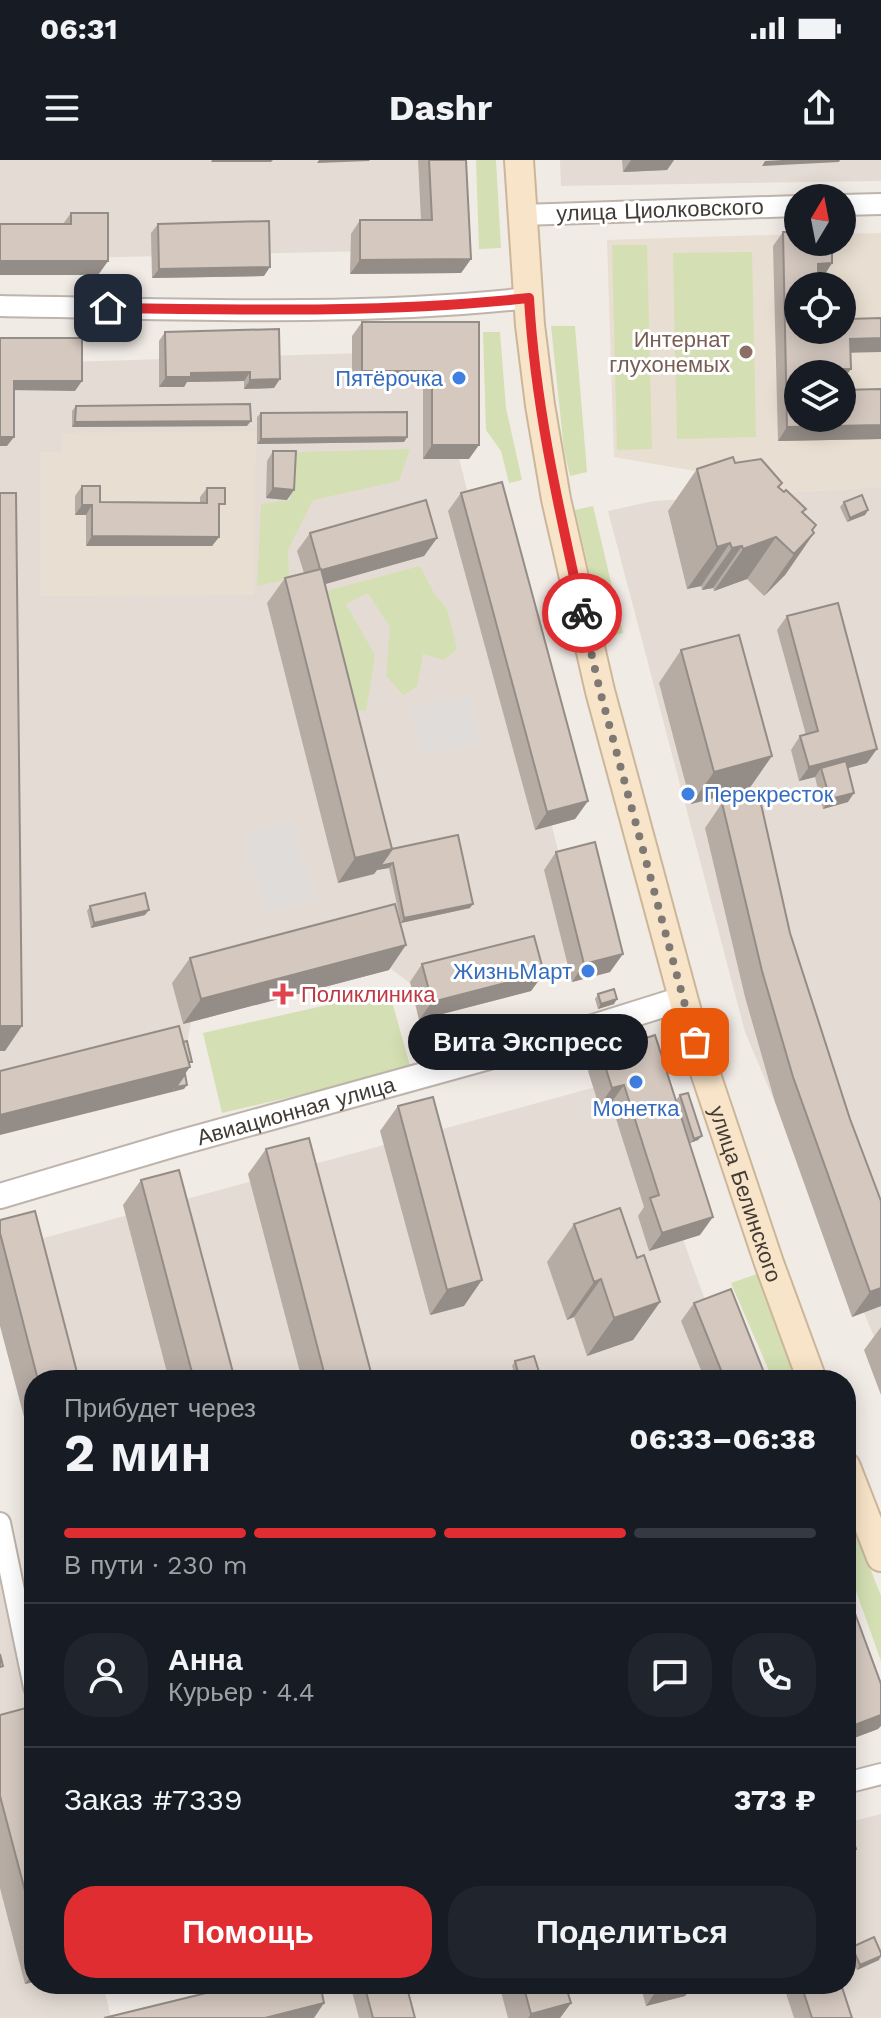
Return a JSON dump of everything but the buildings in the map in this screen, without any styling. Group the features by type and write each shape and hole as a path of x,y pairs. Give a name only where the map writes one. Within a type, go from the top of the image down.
{"main road":[{"name":"улица Белинского","path":"519,160 540,405 556,499 600,691 682,999 769,1263 808,1370"},
{"path":"856,1493 881,1557"}],"street":[{"path":"856,205 881,204"},
{"name":"улица Циолковского","path":"522,215 784,206"},
{"path":"0,306 303,311 477,304 529,298"},
{"name":"Авиационная улица","path":"0,1196 561,1037 682,999"},
{"path":"0,1523 24,1639"},
{"path":"856,1780 881,1774"}],"shaded area":[{"path":"0,160 434,160 446,249 0,260"},
{"path":"560,160 881,160 881,181 561,186"},
{"name":"Интернат глухонемых","path":"881,233 881,487 783,493 724,476 614,457 607,240 784,234 784,256 856,256 856,234"},
{"path":"432,351 585,957 431,999 367,951 197,996 180,1074 0,1116 0,364"},
{"path":"256,431 254,595 40,596 40,452 62,452 62,433"},
{"path":"881,487 881,1353 745,1032 608,511 653,501"},
{"path":"471,696 480,742 423,754 411,708"},
{"path":"292,823 315,900 266,912 244,834"},
{"path":"625,1079 730,1370 31,1370 0,1250"},
{"path":"0,1540 24,1643 24,1994 105,1994 111,2018 0,2018"},
{"path":"881,1814 881,2018 151,2018 241,1994 856,1994 856,1820"}],"green space":[{"path":"476,160 496,160 501,248 479,249"},
{"path":"612,245 647,245 652,449 617,450"},
{"path":"752,252 756,437 677,439 673,253"},
{"path":"551,326 575,326 587,472 570,476 564,450"},
{"path":"483,332 500,332 506,408 522,480 509,483 501,451 486,430"},
{"path":"410,449 399,481 313,500 288,550 289,579 257,586 261,504 290,500 296,452"},
{"path":"593,506 623,633 605,638 575,510"},
{"path":"420,566 435,595 447,609 457,649 444,660 423,654 417,687 403,695 386,676 390,627 368,593 346,604 375,655 366,711 350,710 322,592"},
{"path":"389,991 411,1069 222,1113 203,1033"},
{"path":"757,1274 793,1370 769,1370 731,1283"},
{"path":"856,1532 881,1596 881,1661 856,1591"}],"way so far":[{"path":"582,613 600,691 695,1042"}],"place":[{"name":"Интернат глухонемых","path":"746,352"},
{"name":"Пятёрочка","path":"459,378"},
{"name":"Перекресток","path":"688,794"},
{"name":"ЖизньМарт","path":"588,971"},
{"name":"Поликлиника","path":"283,994"},
{"name":"Вита Экспресс","path":"695,1042"},
{"name":"Монетка","path":"636,1082"}],"route":[{"path":"108,308 303,311 477,304 529,298 540,405 556,499 582,613"}]}
